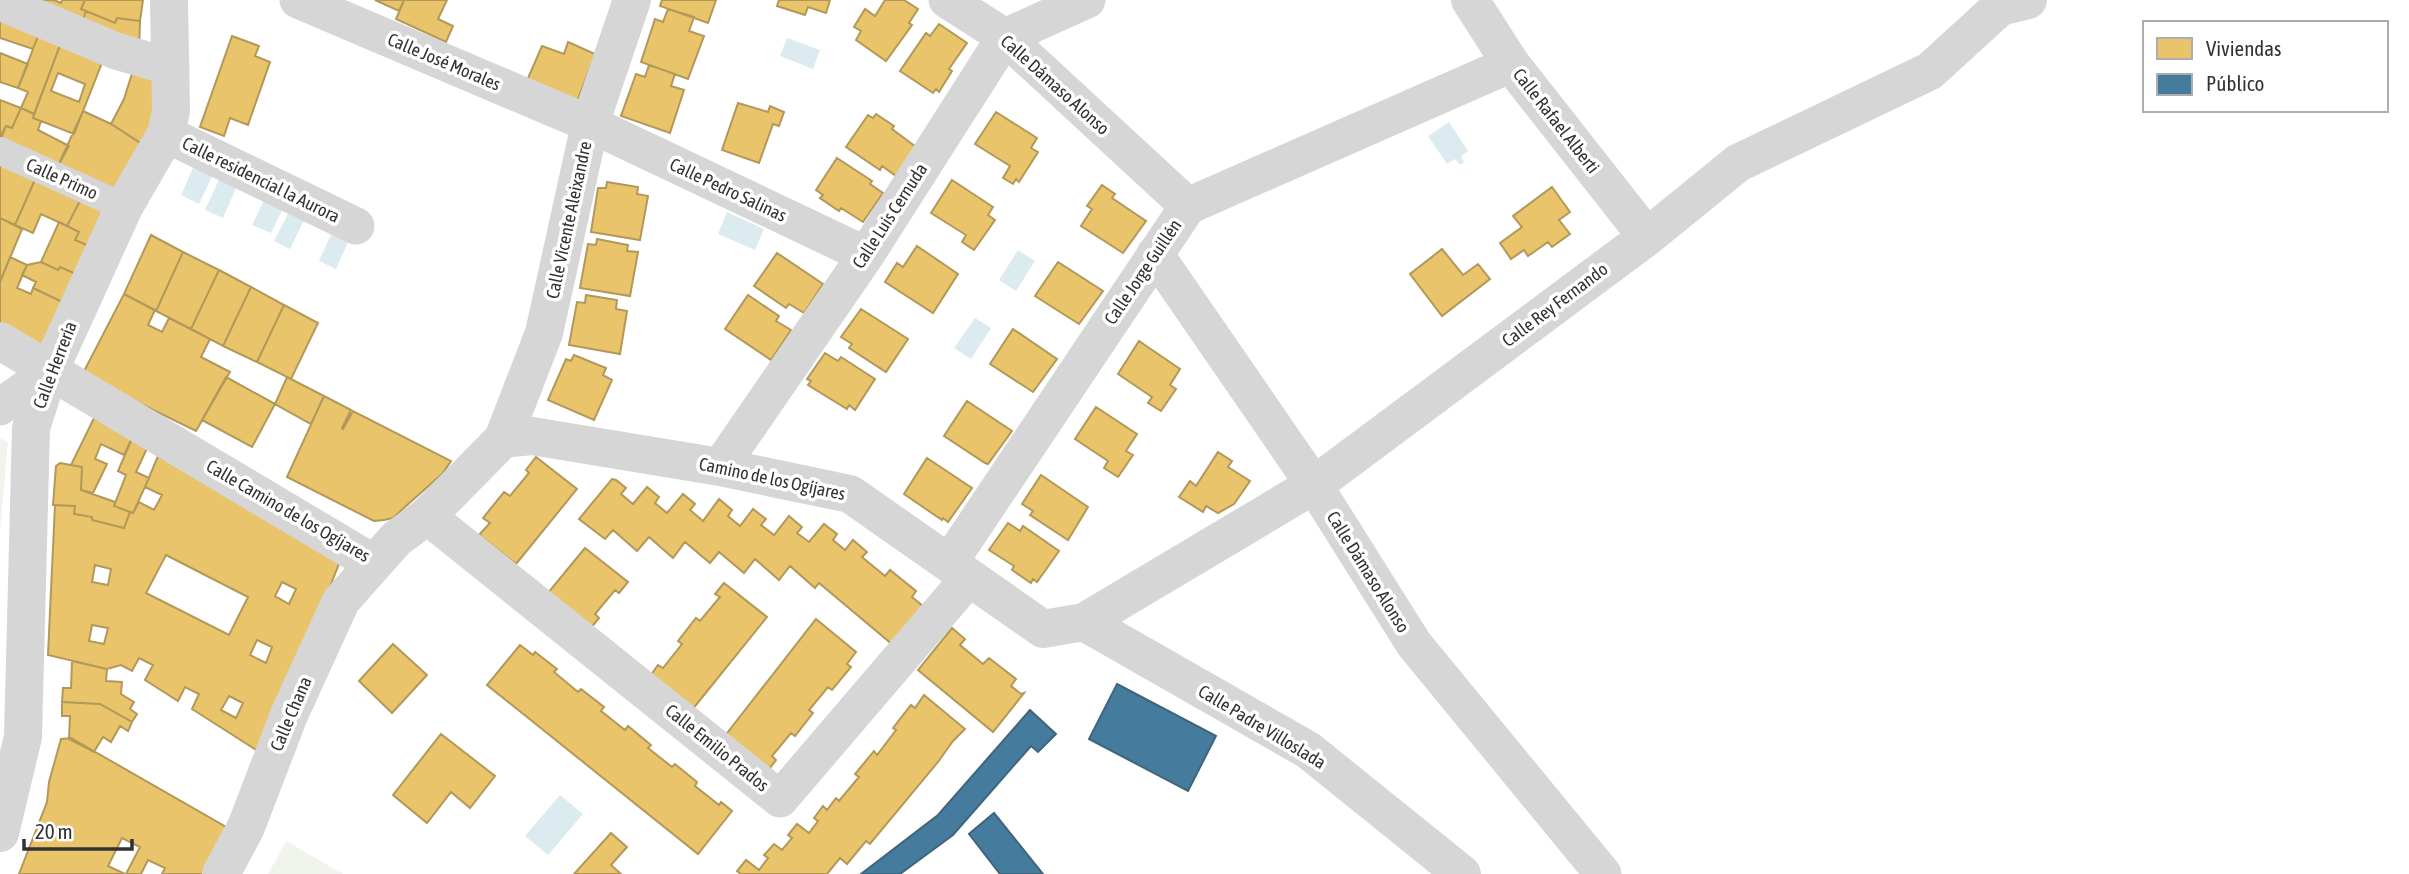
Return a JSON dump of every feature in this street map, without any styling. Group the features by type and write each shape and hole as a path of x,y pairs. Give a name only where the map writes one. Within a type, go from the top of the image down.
{"street":[{"name":"Calle Herrería","path":"0,833 23,737 32,428 49,372 124,207 166,134 171,111 169,0"},
{"name":"Calle José Morales","path":"298,0 590,124"},
{"name":"Calle Vicente Aleixandre","path":"503,439 544,333 590,124 632,0"},
{"name":"Calle Dámaso Alonso","path":"947,0 1005,37 1188,206"},
{"path":"1005,37 1087,0"},
{"name":"Calle Rafael Alberti","path":"1470,0 1511,64 1647,237"},
{"name":"Calle Rey Fernando","path":"1084,622 1314,485 1647,237 1738,163 1930,71 2000,7 2028,0"},
{"path":"0,2 116,51 171,67"},
{"name":"Calle Luis Cernuda","path":"720,467 866,255 1005,37"},
{"name":"Calle Jorge Guillén","path":"959,571 1155,254 1188,206 1511,64"},
{"name":"Calle Pedro Salinas","path":"590,124 866,255"},
{"name":"Calle residencial la Aurora","path":"166,134 356,226"},
{"name":"Calle Primo","path":"0,151 124,207"},
{"name":"Calle Dámaso Alonso","path":"1155,254 1314,485 1414,644 1603,874"},
{"name":"Calle Camino de los Ogíjares","path":"0,341 373,563 396,539 428,516 503,439"},
{"path":"0,407 49,372"},
{"name":"Camino de los Ogíjares","path":"503,439 532,436 720,467 850,494 1042,629 1084,622"},
{"name":"Calle Emilio Prados","path":"428,516 780,799 959,571"},
{"name":"Calle Chana","path":"221,874 246,827 289,715 341,601 373,563"},
{"name":"Calle Padre Villoslada","path":"1084,622 1308,750 1462,874"}],"shaded area":[{"path":"787,38 820,50 813,69 780,56"},
{"path":"1449,122 1468,151 1461,156 1464,162 1460,165 1455,159 1447,164 1428,136"},
{"path":"197,159 216,168 199,204 181,195"},
{"path":"222,173 239,181 223,218 205,210"},
{"path":"268,192 287,200 271,233 252,225"},
{"path":"292,206 307,214 290,249 274,241"},
{"path":"727,212 764,229 755,250 718,234"},
{"path":"335,226 352,234 336,269 319,261"},
{"path":"1018,250 1035,261 1016,291 999,280"},
{"path":"975,318 991,328 971,359 954,348"},
{"path":"0,438 8,442 0,533"},
{"path":"560,795 583,814 548,855 525,836"},
{"path":"286,841 343,874 268,874"}],"building: Viviendas":[{"path":"31,0 54,0 61,3 62,0 85,0 81,9 86,11 80,29"},
{"path":"85,0 143,0 140,21 117,18 115,23 81,9"},
{"path":"375,0 404,0 399,11"},
{"path":"404,0 447,0 438,19 453,26 446,42 396,19"},
{"path":"662,0 716,0 708,23 660,6"},
{"path":"779,0 830,0 826,13 808,7 805,15 777,6"},
{"path":"885,0 904,0 918,9 909,23 912,25 886,61 856,40 861,31 854,27 865,9 875,16"},
{"path":"0,6 43,23 33,49 0,38"},
{"path":"668,9 694,17 689,31 704,36 688,79 641,62 655,19 663,22"},
{"path":"86,11 115,23 117,18 140,21 139,52 80,29"},
{"path":"43,23 65,32 34,114 21,108 28,92 18,88"},
{"path":"939,24 967,43 949,69 952,71 939,92 936,89 933,93 900,71 926,33 930,36"},
{"path":"65,32 107,50 74,134 33,118","holes":["58,73 85,84 79,102 51,91"]},
{"path":"232,36 259,46 255,56 270,62 248,125 230,118 224,136 200,127"},
{"path":"568,42 595,54 575,107 525,85 542,46 564,54"},
{"path":"0,53 28,64 18,88 0,82"},
{"path":"135,64 160,88 157,116 142,144 111,124 124,99"},
{"path":"649,65 675,74 671,86 684,90 670,133 621,116 636,74 645,77"},
{"path":"0,100 21,108 12,128 6,126 0,137"},
{"path":"738,103 768,112 770,106 784,112 779,126 773,124 759,163 722,150"},
{"path":"21,108 41,121 38,130 69,146 57,168 0,141 6,126 12,128"},
{"path":"83,111 111,124 142,144 116,196 57,168"},
{"path":"996,112 1037,138 1031,148 1038,152 1019,182 1016,179 1013,184 1003,178 1010,166 975,144"},
{"path":"876,114 894,126 892,129 916,147 896,176 882,166 880,170 846,147 868,115 873,118"},
{"path":"0,158 37,175 15,225 0,218"},
{"path":"837,158 872,181 870,184 883,193 863,222 841,208 839,211 820,198 823,195 816,190"},
{"path":"37,175 82,197 67,226 41,214 33,233 15,225"},
{"path":"952,180 993,207 988,215 995,220 974,250 962,242 966,235 931,213"},
{"path":"607,182 638,187 637,194 648,196 640,240 591,232 598,188 606,188"},
{"path":"1102,185 1115,194 1112,198 1146,221 1123,253 1081,226 1092,209 1087,206"},
{"path":"1552,187 1570,212 1559,220 1570,234 1552,247 1548,242 1528,256 1524,250 1511,259 1500,243 1522,227 1513,216"},
{"path":"82,197 112,211 96,249 75,240 79,232 67,226"},
{"path":"0,218 22,229 0,282"},
{"path":"59,222 79,232 75,240 96,249 83,277 41,262"},
{"path":"151,235 183,252 156,311 124,294"},
{"path":"597,239 628,245 627,251 638,252 630,296 580,288 588,244 596,245"},
{"path":"917,246 958,274 933,313 885,282 897,263 903,267"},
{"path":"1442,249 1463,275 1478,264 1490,279 1442,316 1410,274"},
{"path":"183,252 219,270 191,329 156,311"},
{"path":"777,253 823,284 804,313 789,304 786,308 754,286"},
{"path":"10,257 27,265 17,288 31,294 33,288 71,306 48,354 0,325 0,282"},
{"path":"41,262 83,277 71,306 33,288 36,282 22,275 27,265"},
{"path":"1058,262 1103,291 1079,324 1035,296"},
{"path":"219,270 251,287 223,346 191,329"},
{"path":"251,287 284,305 257,362 223,346"},
{"path":"124,294 155,310 148,325 162,332 169,318 210,339 201,357 230,372 196,431 82,375"},
{"path":"586,295 617,300 616,309 627,311 620,354 569,345 577,302 585,303"},
{"path":"748,295 779,316 776,321 791,330 771,360 725,329"},
{"path":"284,305 318,323 291,379 257,362"},
{"path":"861,309 908,339 886,372 849,348 852,344 841,337"},
{"path":"1013,329 1057,359 1033,392 990,364"},
{"path":"1139,341 1180,369 1170,385 1176,389 1161,411 1148,403 1152,397 1118,374"},
{"path":"825,353 838,361 841,357 875,379 855,410 849,405 847,409 808,385 811,381 807,379"},
{"path":"574,355 606,368 603,375 612,380 594,420 548,400 566,359 571,361"},
{"path":"226,377 275,404 252,447 202,420"},
{"path":"287,377 324,396 311,424 275,404"},
{"path":"324,396 351,410 343,429 353,411 451,461 442,474 393,518 374,521 287,477"},
{"path":"967,401 1012,431 988,464 944,436"},
{"path":"1096,407 1137,434 1126,451 1133,455 1118,477 1104,468 1108,461 1075,439"},
{"path":"94,418 133,436 124,455 101,444 95,459 107,464 93,493 81,490 82,467 71,465"},
{"path":"133,436 149,444 136,472 149,478 133,513 114,506 126,475 118,471"},
{"path":"1218,452 1232,461 1228,467 1250,481 1234,504 1218,513 1206,506 1203,512 1179,497 1190,481 1196,486"},
{"path":"158,456 344,551 264,755 192,709 199,694 185,687 178,701 145,680 153,665 139,658 132,671 121,665 107,669 48,655 55,505 75,506 74,514 124,528 130,512 133,513 139,502 154,510 162,495 145,487","holes":["166,555 248,597 229,635 146,593","95,565 111,569 108,585 92,582","282,582 296,589 289,604 275,596","92,625 108,628 104,644 89,641","257,640 272,647 266,663 250,655","229,696 243,703 236,718 221,710"]},
{"path":"536,457 577,489 516,564 479,535 490,523 483,518 504,492 510,496 529,473 526,470"},
{"path":"927,458 972,488 948,522 904,494"},
{"path":"60,463 82,467 81,490 115,502 114,506 130,512 124,528 74,514 75,506 53,505 56,466"},
{"path":"1041,475 1088,507 1068,540 1030,515 1033,511 1022,504"},
{"path":"612,479 626,488 621,494 633,504 647,487 659,497 655,503 667,513 683,494 695,504 690,510 703,521 719,499 732,510 728,516 740,526 753,509 766,519 761,525 774,535 789,516 802,527 797,533 809,542 824,524 837,534 833,540 845,550 853,540 867,552 862,557 885,576 890,570 916,591 912,597 924,607 893,645 819,583 815,588 790,566 779,580 755,559 744,573 719,552 710,563 685,542 673,558 649,537 637,551 613,530 605,539 579,519"},
{"path":"1008,523 1020,531 1023,526 1059,551 1037,582 1033,579 1031,583 1012,570 1014,566 989,550"},
{"path":"585,548 628,582 619,593 615,590 595,614 599,618 590,629 547,594"},
{"path":"724,583 767,617 692,710 650,676 658,665 663,668 682,644 678,641 696,618 700,621 720,597 715,594"},
{"path":"816,619 856,652 847,664 851,667 832,690 828,687 809,710 813,713 795,736 791,733 772,756 776,760 767,772 724,737"},
{"path":"952,628 965,639 960,645 983,664 989,658 1016,679 1011,686 1021,694 1024,693 993,732 918,670"},
{"path":"393,644 427,675 392,713 359,681"},
{"path":"520,645 533,655 535,652 557,669 554,672 578,692 581,689 604,707 601,711 625,730 628,726 651,745 648,748 672,767 675,764 697,782 695,786 719,805 721,802 732,811 698,854 487,685"},
{"path":"72,661 107,669 106,681 122,682 121,694 134,702 130,709 137,714 132,722 100,704 62,702 63,688 71,688"},
{"path":"924,695 965,729 870,844 866,841 847,864 840,858 827,874 741,874 737,871 746,860 759,870 768,858 764,855 774,844 782,850 792,838 788,835 797,824 809,833 818,821 814,818 823,806 827,810 836,798 839,801 859,777 855,774 874,751 877,755 911,705 915,708"},
{"path":"62,702 100,704 132,722 128,731 120,726 111,742 103,737 94,752 69,739 70,716 62,716"},
{"path":"441,734 495,776 470,808 451,792 427,823 393,795"},
{"path":"71,738 233,831 211,874 162,874 165,868 148,860 141,874 126,874 140,847 122,838 108,866 125,874 19,874 47,802 49,782 61,739"},
{"path":"611,833 627,847 611,865 621,874 574,874"}],"building: Público":[{"path":"1117,684 1216,736 1188,791 1089,739"},
{"path":"1030,710 1056,734 1038,752 1031,746 953,835 900,874 861,874 938,815"},
{"path":"994,813 1043,874 1000,874 969,834"}]}
